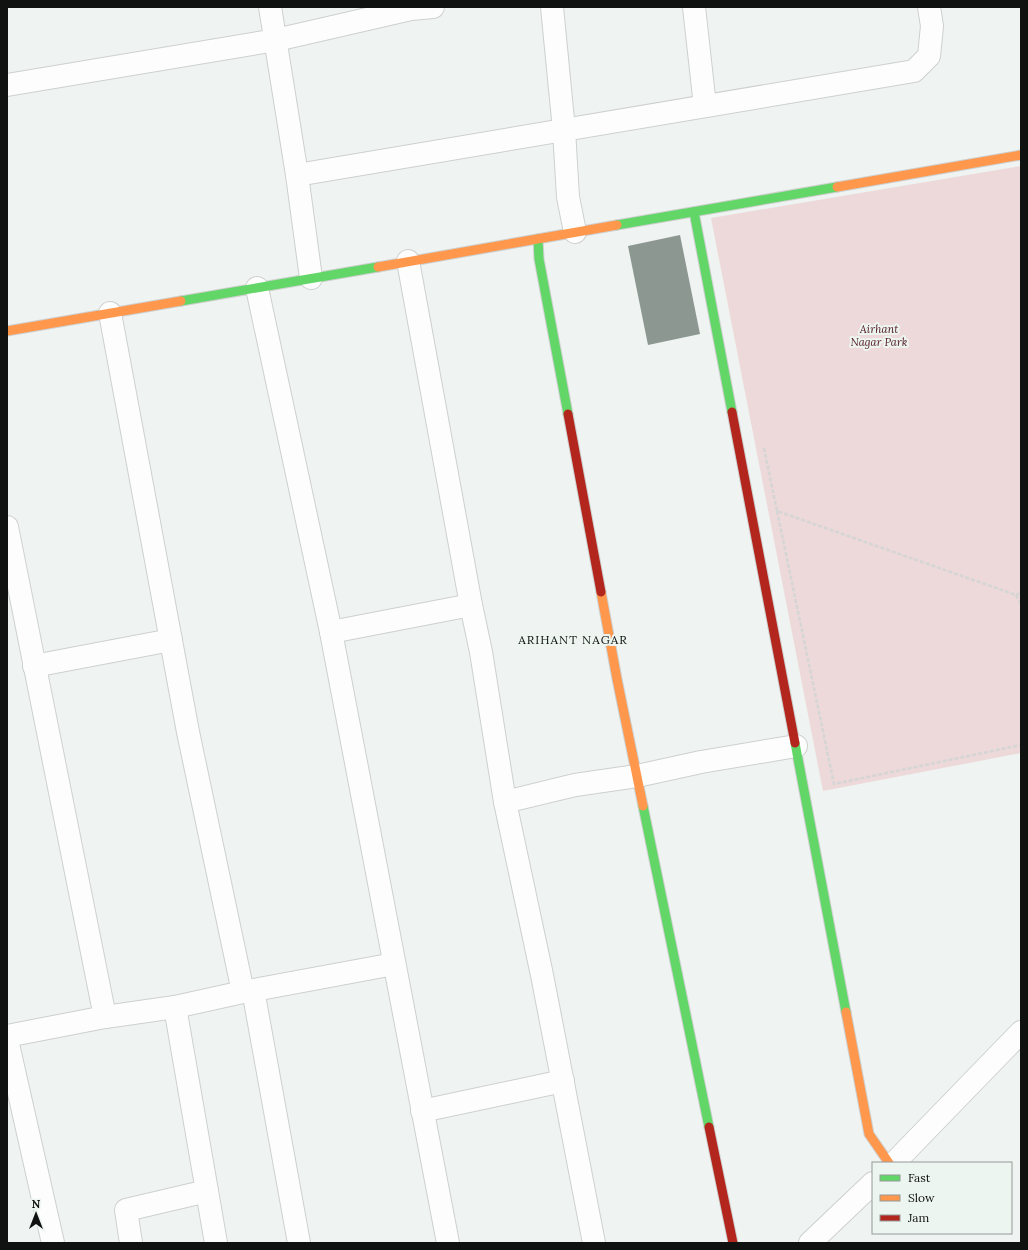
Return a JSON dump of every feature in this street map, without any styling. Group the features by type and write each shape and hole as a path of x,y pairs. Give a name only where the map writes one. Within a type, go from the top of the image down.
{"street":[{"path":"270,7 297,175 311,278"},
{"path":"7,85 276,40 411,8 433,7"},
{"path":"552,7 564,130 568,197 575,232"},
{"path":"694,7 705,106"},
{"path":"297,175 914,71 929,56 932,26 929,7"},
{"path":"7,331 1021,155"},
{"path":"694,212 869,1134 889,1162"},
{"path":"538,239 539,259 615,671 733,1243"},
{"path":"408,261 471,605 481,652 505,802 542,975 594,1243"},
{"path":"257,288 331,632 448,1243"},
{"path":"110,313 188,732 248,991 299,1243"},
{"path":"7,527 105,1017"},
{"path":"331,632 471,605"},
{"path":"34,666 171,640"},
{"path":"505,802 575,785 637,776 702,762 796,746"},
{"path":"7,1036 105,1017 175,1007 248,991 394,964"},
{"path":"175,1007 216,1243"},
{"path":"895,1162 1021,1032"},
{"path":"7,1040 53,1243"},
{"path":"422,1111 563,1081"},
{"path":"810,1243 872,1184"},
{"path":"131,1243 126,1210 207,1191"}],"path":[{"path":"763,442 834,784 1021,745"},
{"path":"777,511 1016,595 1021,593"},
{"path":"1016,595 1021,604"}],"green space":[{"name":"Airhant Nagar Park","path":"1021,166 1021,753 823,791 711,218"}],"building":[{"path":"680,235 700,334 648,345 628,246"}],"traffic: fast":[{"path":"617,225 837,187"},
{"path":"694,212 732,412"},
{"path":"538,239 539,259 568,414"},
{"path":"181,301 378,267"},
{"path":"795,743 846,1012"},
{"path":"643,806 709,1127"}],"traffic: slow":[{"path":"837,187 1021,155"},
{"path":"378,267 617,225"},
{"path":"7,331 181,301"},
{"path":"601,592 643,806"},
{"path":"846,1012 869,1134 888,1162"}],"traffic: jam":[{"path":"732,412 795,743"},
{"path":"568,414 601,592"},
{"path":"709,1127 733,1243"}],"district":[{"name":"ARIHANT NAGAR","path":"573,639"}]}
